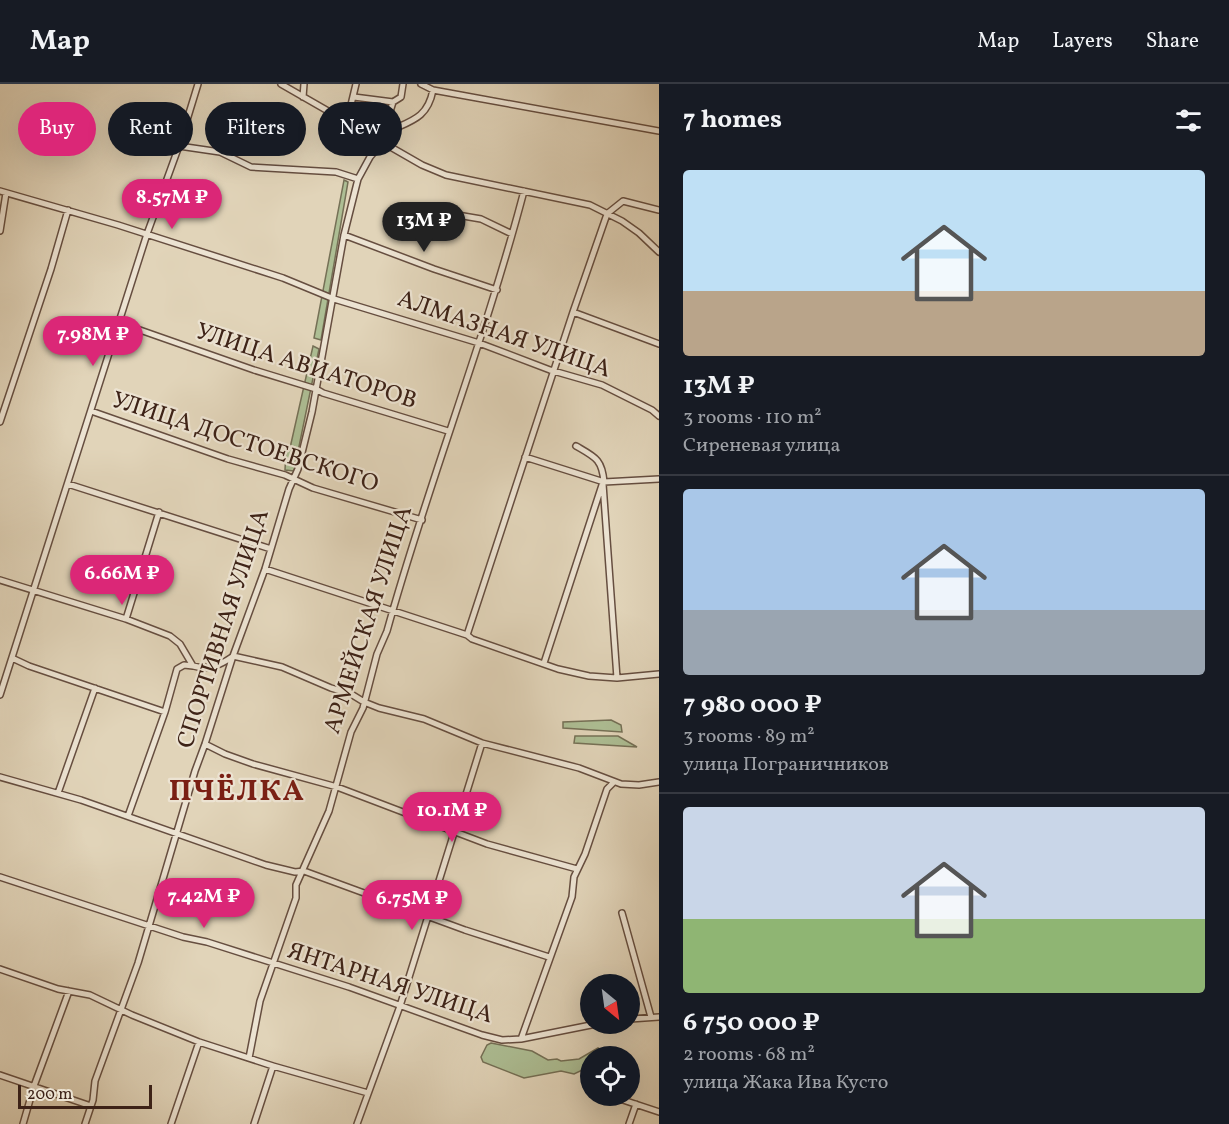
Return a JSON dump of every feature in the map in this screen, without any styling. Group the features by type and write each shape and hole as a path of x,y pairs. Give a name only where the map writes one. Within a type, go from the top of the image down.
{"street":[{"path":"192,102 198,84"},
{"path":"281,84 318,106"},
{"path":"303,97 304,84"},
{"path":"353,102 356,84"},
{"path":"354,98 393,102 400,97 403,84"},
{"path":"421,84 659,131"},
{"path":"402,124 425,112 430,103 430,87"},
{"path":"193,148 220,152 251,167 336,172 358,179"},
{"path":"402,154 446,175 590,205 608,213 639,233 659,252"},
{"path":"0,695 147,234 175,156"},
{"name":"СПОРТИВНАЯ УЛИЦА","path":"85,1124 95,1081 149,926 195,771 294,479 312,412 344,235 358,179 371,156"},
{"name":"АРМЕЙСКАЯ УЛИЦА","path":"249,1058 260,1001 296,898 296,885 304,871 337,787 351,732 364,702 448,431 496,290 524,191"},
{"path":"0,231 3,192"},
{"name":"АЛМАЗНАЯ УЛИЦА","path":"3,192 147,234 283,278 334,299 479,343 550,370 602,385 652,410 659,416"},
{"path":"467,635 573,312 608,213 622,201 659,210"},
{"path":"0,422 68,210"},
{"path":"434,211 481,219 512,234"},
{"path":"344,235 496,290"},
{"path":"573,312 659,344"},
{"name":"УЛИЦА АВИАТОРОВ","path":"120,323 254,370 316,388 323,393 448,431"},
{"name":"УЛИЦА ДОСТОЕВСКОГО","path":"91,411 228,459 294,479 313,488 422,520"},
{"path":"576,446 600,461 604,483 617,678"},
{"path":"525,457 604,483 659,479"},
{"path":"544,663 579,551 604,483"},
{"path":"68,484 270,549"},
{"path":"126,619 159,512"},
{"path":"265,569 589,676 617,678 659,674"},
{"path":"0,580 126,619 170,636 180,644 193,666"},
{"path":"128,816 165,712 177,669 184,665 201,668 213,667 233,656 282,667 351,694 379,708 424,719 483,744 579,768 614,782 639,785 659,782"},
{"path":"12,658 29,666 165,712"},
{"path":"58,793 95,688"},
{"path":"206,744 252,764 337,787 487,844 577,869"},
{"path":"357,1124 400,1006 483,744"},
{"path":"0,777 128,816 267,865 295,872 304,871 428,917 549,957"},
{"path":"521,1039 572,897 574,877 585,854 607,789 614,782"},
{"name":"ЯНТАРНАЯ УЛИЦА","path":"0,877 183,937 207,942 482,1035 502,1040 521,1039 580,1027"},
{"path":"622,913 651,1017"},
{"path":"0,969 9,974 90,995 199,1042 368,1093"},
{"path":"23,1124 34,1086 69,991"},
{"path":"640,1018 659,1017"},
{"path":"171,1124 199,1042"},
{"path":"254,1124 273,1066"},
{"path":"0,1075 91,1106"},
{"path":"629,1124 635,1106"},
{"path":"640,1106 659,1113"}],"green space":[{"path":"344,180 348,182 321,340 314,338"},
{"path":"313,346 319,349 294,471 285,470 286,451 290,448"},
{"path":"611,720 621,725 622,732 563,728 563,722"},
{"path":"575,736 618,736 637,747 574,743"},
{"path":"491,1043 532,1051 548,1060 580,1058 580,1071 574,1074 561,1071 524,1078 483,1062 481,1057 487,1045"}],"district":[{"name":"ПЧЁЛКА","path":"237,792"}]}
